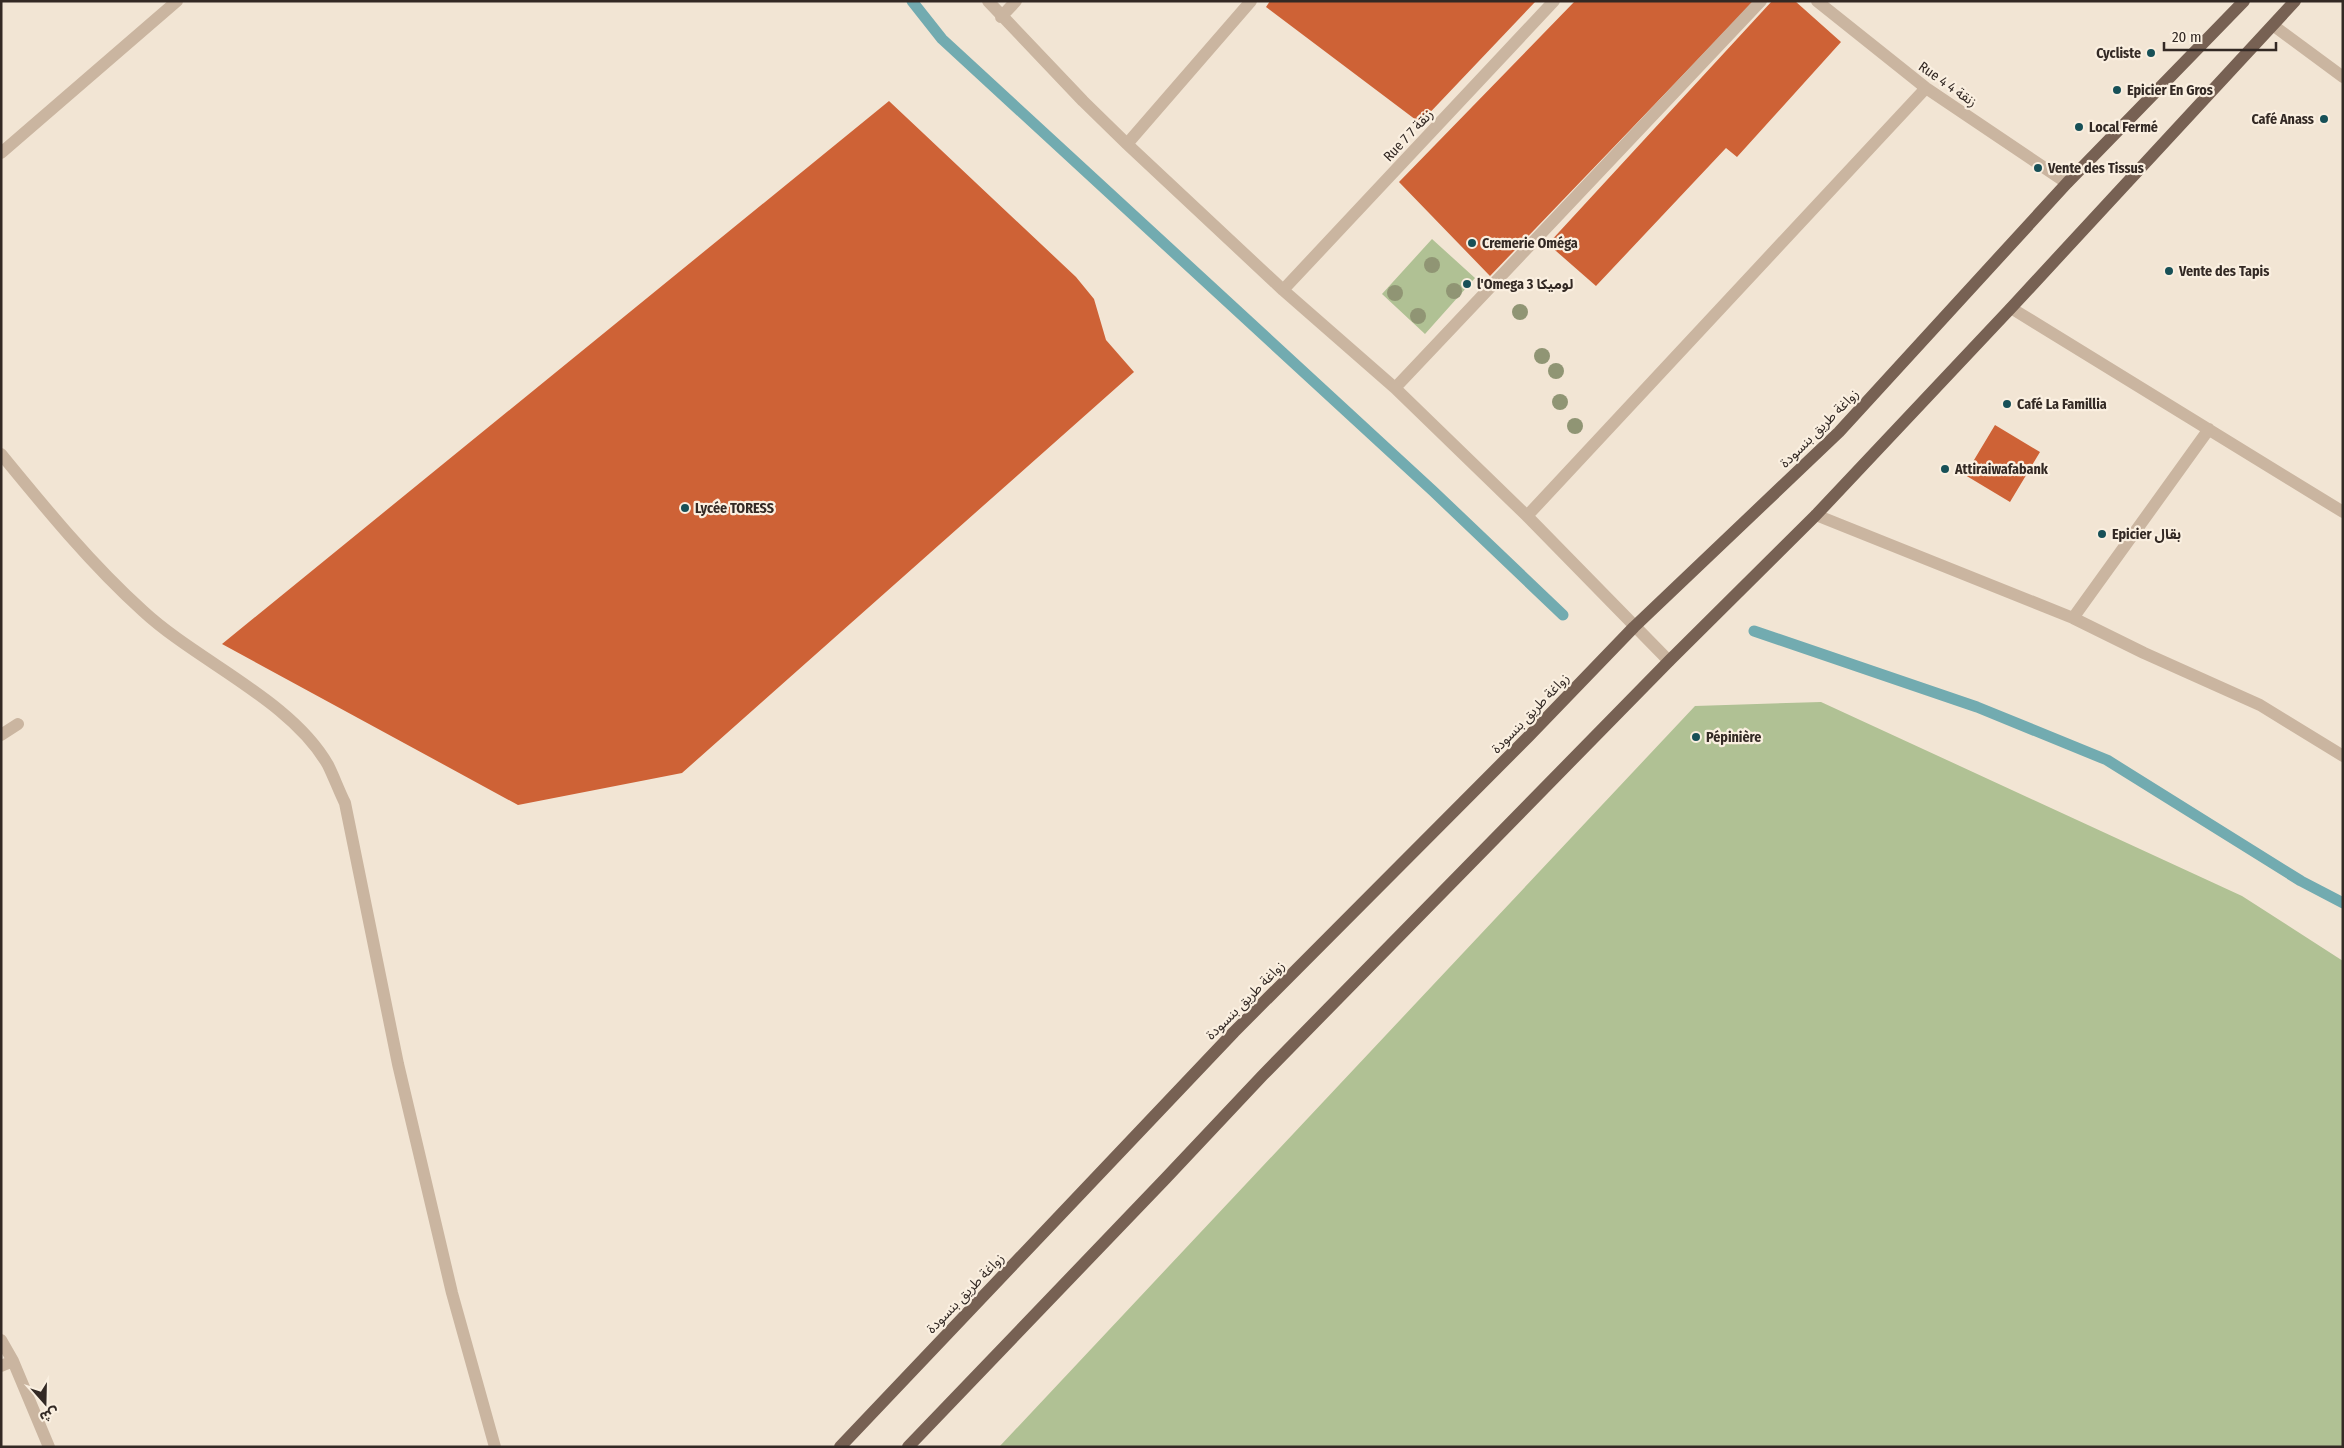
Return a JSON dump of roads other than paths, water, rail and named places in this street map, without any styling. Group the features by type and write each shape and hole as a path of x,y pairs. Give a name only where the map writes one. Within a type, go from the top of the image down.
{"main road":[{"name":"زواغة طريق بنسودة","path":"840,1447 1234,1032 1528,738 1634,627 1839,432 2067,183 2244,1"},
{"path":"908,1447 1263,1075 1669,661 1816,515 2012,308 2274,26 2295,1"}],"street":[{"path":"1,153 177,1"},
{"path":"988,1 1127,144 1283,290 1395,388 1527,516 1669,661"},
{"path":"1001,16 1016,1"},
{"path":"1127,144 1251,1"},
{"name":"Rue 7 زنقة 7","path":"1283,290 1554,1"},
{"path":"1395,388 1761,1"},
{"name":"Rue 4 زنقة 4","path":"1817,1 1926,88 2067,183"},
{"path":"2274,26 2343,77"},
{"path":"1527,516 1926,88"},
{"path":"2012,308 2343,512"},
{"path":"2074,618 2209,428"},
{"path":"1,454 85,553 144,612 185,644 247,686 298,727 327,764 345,803 398,1064 452,1293 495,1447"},
{"path":"1816,515 2074,618 2144,653 2260,705 2343,756"},
{"path":"1,735 18,724"},
{"path":"1,1340 7,1364 50,1447"}],"waterway":[{"path":"912,1 942,39 1433,491 1563,615"},
{"path":"1754,631 1977,707 2107,760 2301,881 2343,903"}],"place":[{"name":"Cycliste","path":"2151,53"},
{"name":"Epicier En Gros","path":"2117,90"},
{"name":"Café Anass","path":"2324,119"},
{"name":"Local Fermé","path":"2079,127"},
{"name":"Vente des Tissus","path":"2038,168"},
{"name":"Cremerie Oméga","path":"1472,243"},
{"name":"Vente des Tapis","path":"2169,271"},
{"name":"l'Omega 3 لوميكا","path":"1467,284"},
{"name":"Café La Famillia","path":"2007,404"},
{"name":"Attiraiwafabank","path":"1945,469"},
{"name":"Lycée TORESS","path":"685,508"},
{"name":"Epicier بقال","path":"2102,534"},
{"name":"Pépinière","path":"1696,737"}]}
